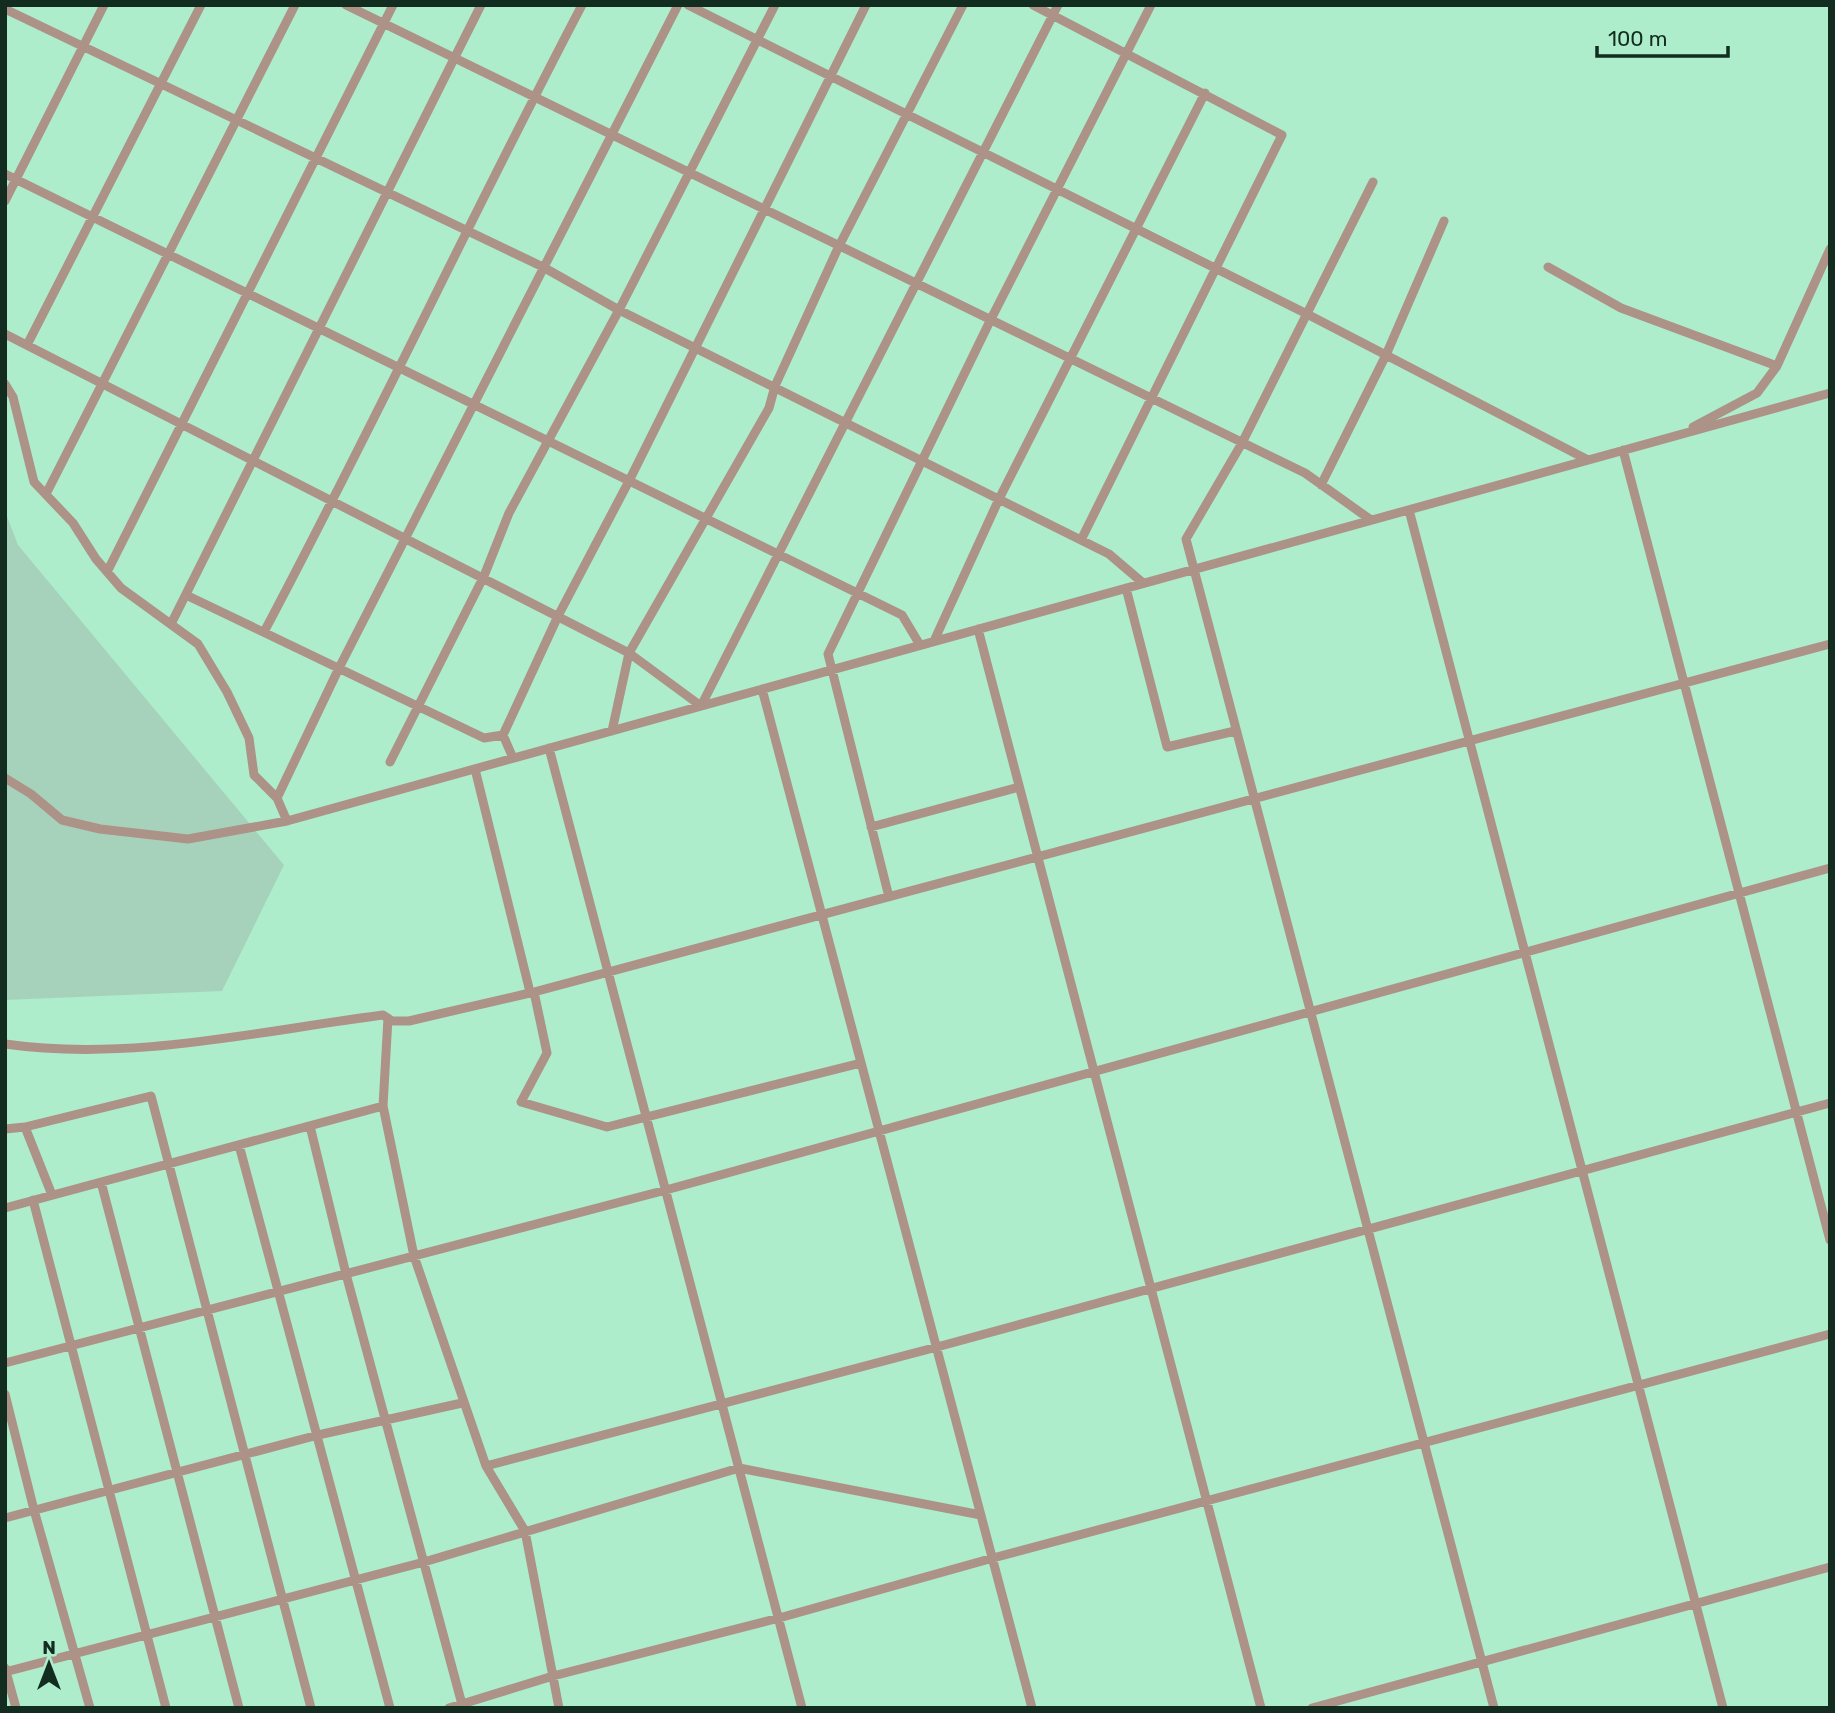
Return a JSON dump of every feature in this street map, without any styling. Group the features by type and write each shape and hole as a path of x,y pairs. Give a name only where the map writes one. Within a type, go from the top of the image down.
{"street":[{"path":"5,201 104,5"},
{"path":"27,345 201,5"},
{"path":"46,494 295,5"},
{"path":"346,5 838,248 1306,473 1371,520"},
{"path":"107,572 393,5"},
{"path":"171,624 481,5"},
{"path":"264,632 334,501 401,368 465,231 582,5"},
{"path":"277,798 340,668 678,5"},
{"path":"688,5 1307,314 1588,460"},
{"path":"390,762 484,576 509,513 619,310 775,5"},
{"path":"513,758 503,735 558,616 629,481 866,5"},
{"path":"612,731 629,653 769,408 775,386 838,248 963,5"},
{"path":"1033,5 1282,135 1214,268 1153,400 1081,540"},
{"path":"701,706 1058,5"},
{"path":"889,897 828,654 990,321 1151,5"},
{"path":"5,7 387,194 543,267 619,310 1109,554 1143,583"},
{"path":"934,641 999,499 1205,93"},
{"path":"5,174 902,615 920,645"},
{"path":"1373,182 1242,443 1186,540 1494,1708"},
{"path":"1321,485 1386,355 1444,221"},
{"path":"1679,435 1757,393 1777,366 1830,249"},
{"path":"1548,267 1621,308 1777,366"},
{"path":"5,334 484,576 629,653 701,706"},
{"path":"5,384 13,397 34,482 73,523 121,588 198,644 227,692 248,738 254,775 277,798 287,821"},
{"path":"5,778 31,794 62,820 100,829 188,839 287,821 1830,393"},
{"path":"1623,450 1830,1240"},
{"path":"1409,510 1723,1708"},
{"path":"1126,588 1167,747 1235,731"},
{"path":"186,595 484,738 503,735"},
{"path":"978,629 1261,1708"},
{"path":"5,1044 56,1051 141,1048 383,1015 409,1021 608,973 1830,644"},
{"path":"762,689 1032,1708"},
{"path":"549,748 802,1708"},
{"path":"475,769 547,1053 521,1102 607,1127 862,1063"},
{"path":"871,827 1019,787"},
{"path":"5,1363 666,1190 1830,869"},
{"path":"388,1018 383,1106 414,1256 462,1403 486,1466 525,1531 559,1708"},
{"path":"5,1129 25,1127 151,1096 311,1708"},
{"path":"486,1466 937,1348 1830,1103"},
{"path":"5,1208 383,1106"},
{"path":"310,1125 346,1274 463,1706"},
{"path":"25,1127 52,1195"},
{"path":"239,1145 390,1708"},
{"path":"100,1182 239,1708"},
{"path":"33,1200 166,1708"},
{"path":"449,1708 463,1706 553,1676 779,1618 1830,1334"},
{"path":"5,1394 34,1510 90,1708"},
{"path":"5,1518 318,1435 462,1403"},
{"path":"16,1708 6,1671 356,1581 739,1468 981,1515"},
{"path":"1312,1708 1830,1567"}],"green space":[{"path":"5,511 18,545 284,865 222,991 5,1000"}]}
